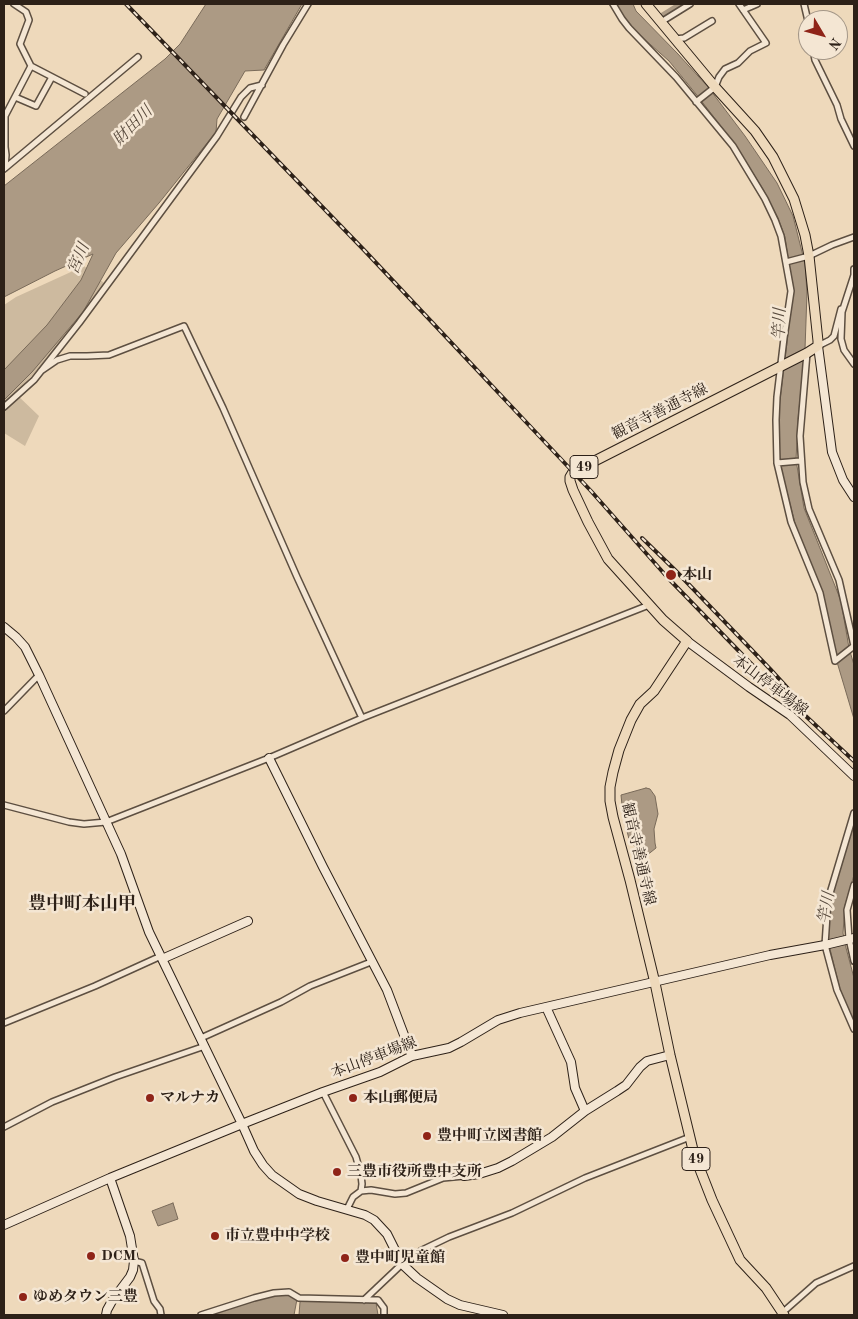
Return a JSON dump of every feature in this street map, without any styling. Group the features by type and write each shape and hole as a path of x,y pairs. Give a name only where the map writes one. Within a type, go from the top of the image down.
{"main road":[{"path":"646,4 713,89 755,131 773,157 794,199 805,234 818,346"},
{"name":"観音寺善通寺線","path":"783,1314 766,1288 740,1260 712,1200 694,1154 670,1055 655,982 610,801 610,787 619,750 636,711 640,704 654,691 688,641 663,620 608,560 573,490 570,477 573,472 806,354 818,346"}],"street":[{"path":"14,4 26,12 29,20 20,44 31,66 85,94"},
{"path":"244,117 283,45 308,4"},
{"path":"613,4 629,28 698,101 733,146 765,199 781,236 791,291 784,338 776,420 778,463 791,522 820,593 836,660 854,646 839,580 809,509 799,461 806,354"},
{"path":"661,22 690,4"},
{"path":"698,101 713,89 725,69 738,63 750,51 766,43 739,4"},
{"path":"743,10 757,4"},
{"path":"675,39 684,38 712,20"},
{"path":"5,168 138,57"},
{"path":"814,60 837,105 854,146"},
{"path":"5,168 5,116 31,66"},
{"path":"16,97 36,106 52,77"},
{"path":"4,407 34,380 79,323 217,136 241,97 250,88 262,85"},
{"path":"787,262 807,257 854,237"},
{"path":"854,268 837,320 834,336 818,346 832,452 854,498"},
{"path":"854,268 854,275 842,312 841,339 844,350 854,364"},
{"path":"41,371 57,360 70,356 109,355 184,326 223,408 362,718"},
{"path":"778,463 799,461"},
{"path":"4,805 69,822 84,824 106,822 269,758 362,718 649,605"},
{"path":"4,627 25,647 39,675 121,854 144,919 161,957 254,1151 263,1165 272,1175 300,1194 317,1201 365,1214 374,1220 386,1234 402,1264 417,1278 447,1299 476,1310 504,1315"},
{"name":"本山停車場線","path":"688,641 790,715 854,776"},
{"path":"4,711 39,675"},
{"path":"269,758 386,990 412,1056"},
{"path":"854,813 828,900 826,945 837,990 854,1029"},
{"path":"854,885 847,910 849,939 854,961"},
{"path":"4,1023 248,921"},
{"name":"本山停車場線","path":"4,1225 110,1178 323,1092 380,1072 412,1056 449,1048 498,1020 770,955 849,939"},
{"path":"201,1038 281,1002 310,986 371,962"},
{"path":"546,1007 567,1051 571,1062 575,1088 584,1111"},
{"path":"4,1128 52,1102 115,1077 205,1046"},
{"path":"347,1209 353,1197 361,1191 406,1193 443,1178 478,1174 498,1168 552,1137 584,1111 626,1085 640,1067 648,1061 670,1055"},
{"path":"323,1092 356,1157 362,1184 361,1191"},
{"path":"364,1300 402,1264 422,1250 449,1236 512,1213 585,1178 690,1137"},
{"path":"106,1315 106,1310 130,1277 134,1261 130,1236 110,1178"},
{"path":"134,1261 142,1263 154,1301 160,1309 161,1315"},
{"path":"783,1314 816,1283 854,1266"},
{"path":"201,1315 254,1298 274,1293 289,1292 299,1298 378,1300 384,1308 384,1315"}],"shaded area":[{"path":"84,266 104,283 42,365 15,393 39,416 25,446 4,433 4,305 16,297"}],"water":[{"path":"206,4 302,4 264,70 245,71 217,119 216,132 116,253 83,312 32,372 4,400 4,370 47,325 81,280 93,254 4,297 4,186 165,59 180,44"},
{"path":"615,4 633,4 636,11 708,87 777,183 793,216 805,264 807,293 805,349 796,460 804,508 841,601 849,648 854,665 854,719 837,662 822,591 797,531 779,461 779,408 793,293 785,237 778,218 763,189 734,143 669,61 633,29"},
{"path":"646,788 650,789 655,796 658,814 654,829 656,848 646,856 629,839 623,815 621,795"},
{"path":"854,824 854,875 845,905 843,933 854,978 854,1024 840,989 827,937 831,900"},
{"path":"173,1203 178,1219 158,1226 152,1211"},
{"path":"289,1295 297,1299 294,1315 210,1315 260,1299"},
{"path":"303,1300 376,1303 378,1315 299,1315 300,1302"}],"waterway":[{"path":"664,17 685,4"}],"railway":[{"path":"126,4 364,250 591,491 668,578 765,678 854,761"},
{"path":"642,538 675,570 805,707"}],"place":[{"name":"本山","path":"671,575"},
{"name":"マルナカ","path":"150,1098"},
{"name":"本山郵便局","path":"353,1098"},
{"name":"豊中町立図書館","path":"427,1136"},
{"name":"三豊市役所豊中支所","path":"337,1172"},
{"name":"市立豊中中学校","path":"215,1236"},
{"name":"DCM","path":"91,1256"},
{"name":"豊中町児童館","path":"345,1258"},
{"name":"ゆめタウン三豊","path":"23,1297"}],"district":[{"name":"豊中町本山甲","path":"82,904"}],"water label":[{"name":"財田川","path":"133,126"},
{"name":"宮川","path":"79,259"},
{"name":"竿川","path":"780,324"},
{"name":"竿川","path":"827,908"}]}
